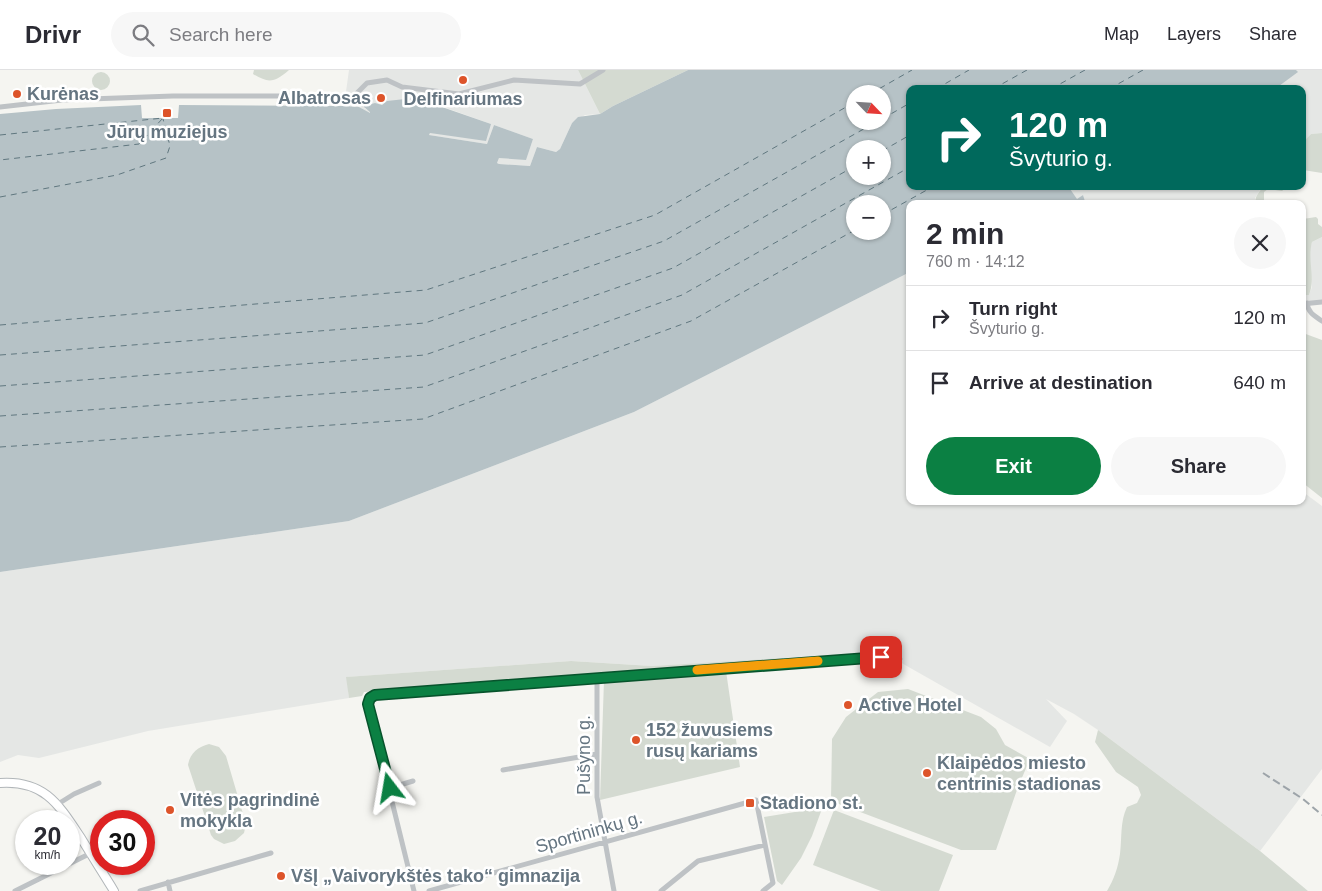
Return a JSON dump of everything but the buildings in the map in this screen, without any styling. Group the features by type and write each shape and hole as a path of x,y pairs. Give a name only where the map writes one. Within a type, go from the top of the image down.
{"main road":[{"path":"0,783 19,783 40,790 58,804 90,852"},
{"path":"104,875 114,891"}],"street":[{"path":"0,107 62,100 173,96 352,96 368,83 387,80 406,88 424,88 459,94 514,80 580,84 603,70"},
{"path":"1306,304 1322,302"},
{"path":"1306,306 1312,315 1322,321"},
{"path":"414,891 368,704 370,698 375,695 810,661 881,657 900,658"},
{"name":"Pušyno g.","path":"597,678 597,797 614,891"},
{"path":"503,770 597,754"},
{"path":"390,788 413,781"},
{"path":"58,804 99,783"},
{"name":"Sportininkų g.","path":"429,891 756,800 765,845"},
{"path":"661,891 698,861 765,845 773,883 763,891"},
{"path":"140,891 272,852"},
{"path":"15,891 90,854"},
{"path":"168,882 170,891"}],"shaded area":[{"path":"254,70 289,70 276,79 268,80 253,74"},
{"path":"349,70 578,70 600,114 585,115 572,123 560,149 556,152 537,147 530,166 499,164 497,163 499,158 526,159 533,139 494,125 487,144 429,135 430,133 491,124 438,105 385,104 364,108 371,112 370,114 359,107 344,106"},
{"path":"578,70 688,70 600,114"},
{"path":"688,70 1296,70 1298,72 1280,85 906,85 906,190 1071,190 1077,199 1083,195 1085,200 906,200 906,274 634,412 349,521 0,572 0,114 141,105 142,118 178,118 179,105 344,106 359,107 370,113 364,106 375,103 382,105 387,101 432,96 438,102 438,105 442,107 491,124 486,141 430,133 429,135 487,144 494,125 533,139 526,160 499,158 497,163 530,166 537,147 556,152 560,149 572,123 578,117 600,114"},
{"path":"1296,70 1322,70 1322,133 1311,134 1306,139 1306,85 1280,85 1297,72"},
{"path":"101,72 107,75 110,81 107,87 101,90 95,87 92,81 95,75"},
{"path":"1322,133 1322,173 1306,170 1306,139 1311,134"},
{"path":"1069,190 1260,190 1255,200 1085,200 1083,195 1077,200"},
{"path":"1261,190 1267,190 1264,192 1264,200 1256,200"},
{"path":"1316,217 1318,224 1322,227 1322,237 1312,242 1310,256 1312,282 1309,295 1306,295 1306,219"},
{"path":"1322,237 1322,302 1306,304 1306,295 1309,295 1312,287 1309,253 1312,242"},
{"path":"906,274 906,505 1306,505 1306,494 1322,506 1322,769 1260,851 1074,714 1046,699 1067,721 1050,747 898,661 892,653 652,666 571,661 347,677 349,698 148,731 39,758 18,755 0,762 0,572 349,521 634,412"},
{"path":"1306,334 1322,340 1322,498 1306,485"},
{"path":"783,658 783,661 364,692 362,696 349,698 346,677 571,661 652,666"},
{"path":"726,671 740,767 600,800 604,680"},
{"name":"Klaipėdos miesto centrinis stadionas","path":"908,689 981,717 996,729 1005,745 1030,759 996,850 961,850 831,801 832,739 846,717 878,692"},
{"path":"1098,730 1260,851 1308,891 1107,891 1114,878 1118,864 1125,812 1127,807 1137,803 1141,795 1138,787 1116,772 1095,742"},
{"path":"209,744 219,747 226,756 246,824 244,833 235,841 224,844 214,839 211,835 188,765 195,751"},
{"path":"823,806 812,836 801,858 782,885 777,881 764,817"},
{"path":"834,810 953,855 939,891 881,891 813,865"}],"ferry route":[{"path":"886,85 912,70"},
{"path":"943,85 969,70"},
{"path":"1000,85 1027,70"},
{"path":"1058,85 1085,70"},
{"path":"1116,85 1143,70"},
{"path":"891,114 906,105"},
{"path":"0,325 426,290 655,215 846,107"},
{"path":"0,135 163,118 139,144 0,160"},
{"path":"0,197 117,175 166,158 170,146 163,119"},
{"path":"0,355 425,323 664,241 862,130"},
{"path":"891,146 906,137"},
{"path":"0,416 424,387 682,295 906,169"},
{"path":"0,386 425,355 673,268 846,171"},
{"path":"909,200 927,190"},
{"path":"891,210 906,202"},
{"path":"0,447 423,419 691,321 846,235"}],"railway":[{"path":"1263,773 1303,799 1322,815"}],"slow traffic":[{"path":"697,670 818,661"}],"place":[{"name":"Delfinariumas","path":"463,80"},
{"name":"Kurėnas","path":"17,94"},
{"name":"Albatrosas","path":"381,98"},
{"name":"Jūrų muziejus","path":"167,113"},
{"name":"Active Hotel","path":"848,705"},
{"name":"152 žuvusiems rusų kariams","path":"636,740"},
{"name":"Klaipėdos miesto centrinis stadionas","path":"927,773"},
{"name":"Stadiono st.","path":"750,803"},
{"name":"Vitės pagrindinė mokykla","path":"170,810"},
{"name":"VšĮ „Vaivorykštės tako“ gimnazija","path":"281,876"}],"route":[{"path":"390,788 368,704 370,698 375,695 881,657"}]}
